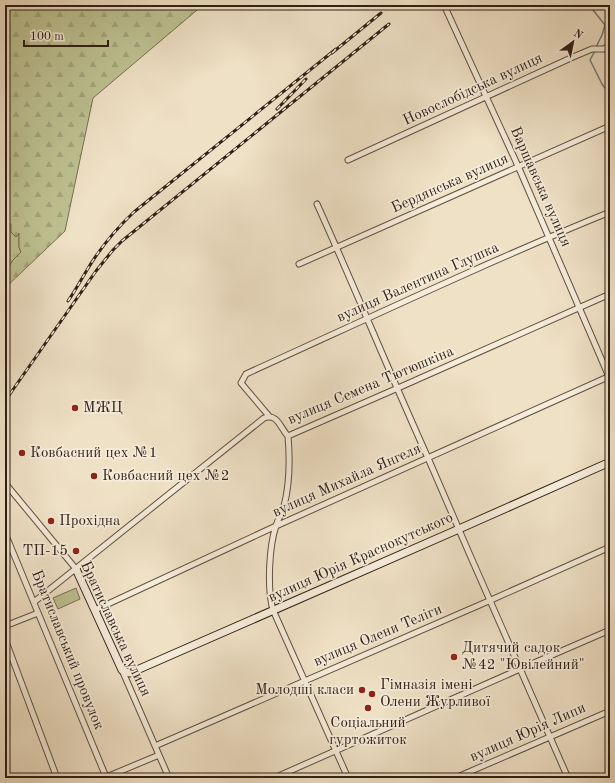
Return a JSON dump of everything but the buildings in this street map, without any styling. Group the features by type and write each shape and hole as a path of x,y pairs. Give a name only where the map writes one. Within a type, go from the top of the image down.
{"street":[{"name":"Варшавська вулиця","path":"444,5 518,166 610,378"},
{"name":"Новослобідська вулиця","path":"348,160 592,49 604,49 610,45"},
{"name":"Бердянська вулиця","path":"300,264 610,126"},
{"path":"317,204 568,778"},
{"name":"вулиця Валентина Глушка","path":"269,416 241,383 246,374 549,237 610,212"},
{"name":"вулиця Семена Тютюшкіна","path":"34,602 259,421 269,416 273,417 278,421 288,436 610,294"},
{"name":"вулиця Михайла Янгеля","path":"95,610 276,526 610,378"},
{"path":"288,436 290,453 289,472 284,506 276,526 272,542 270,593 273,610 348,778"},
{"name":"вулиця Юрія Краснокутського","path":"122,670 130,673 610,462"},
{"name":"Братиславська вулиця","path":"5,483 76,569 169,778"},
{"name":"Братиславський провулок","path":"5,533 104,777"},
{"name":"вулиця Олени Теліги","path":"155,746 610,547"},
{"path":"5,626 38,613"},
{"path":"274,778 610,630"},
{"path":"5,639 57,778"},
{"name":"вулиця Юрія Липи","path":"455,778 610,711"},
{"path":"104,777 159,755"}],"green space":[{"path":"5,5 203,5 93,98 65,231 5,288 5,266 8,268 21,252 19,247 19,233 16,237 11,232 11,224 5,225"},
{"path":"11,224 19,232 19,247 21,252 8,268 5,266 5,225"},
{"path":"76,588 80,599 58,609 53,598"}],"waterway":[{"path":"589,5 605,25 596,47"},
{"path":"595,51 590,60 602,84 610,95"}],"railway":[{"path":"332,53 381,13"},
{"path":"5,401 96,271 122,241 389,24"},
{"path":"68,301 103,246 134,212 336,49"},
{"path":"277,109 306,79"}],"place":[{"name":"МЖЦ","path":"75,408"},
{"name":"Ковбасний цех №1","path":"22,453"},
{"name":"Ковбасний цех №2","path":"94,476"},
{"name":"Прохідна","path":"51,521"},
{"name":"ТП-15","path":"76,551"},
{"name":"Дитячий садок №42 \"Ювілейний\"","path":"454,657"},
{"name":"Молодші класи","path":"362,690"},
{"name":"Гімназія імені Олени Журливої","path":"372,694"},
{"name":"Соціальний гуртожиток","path":"368,708"}]}
